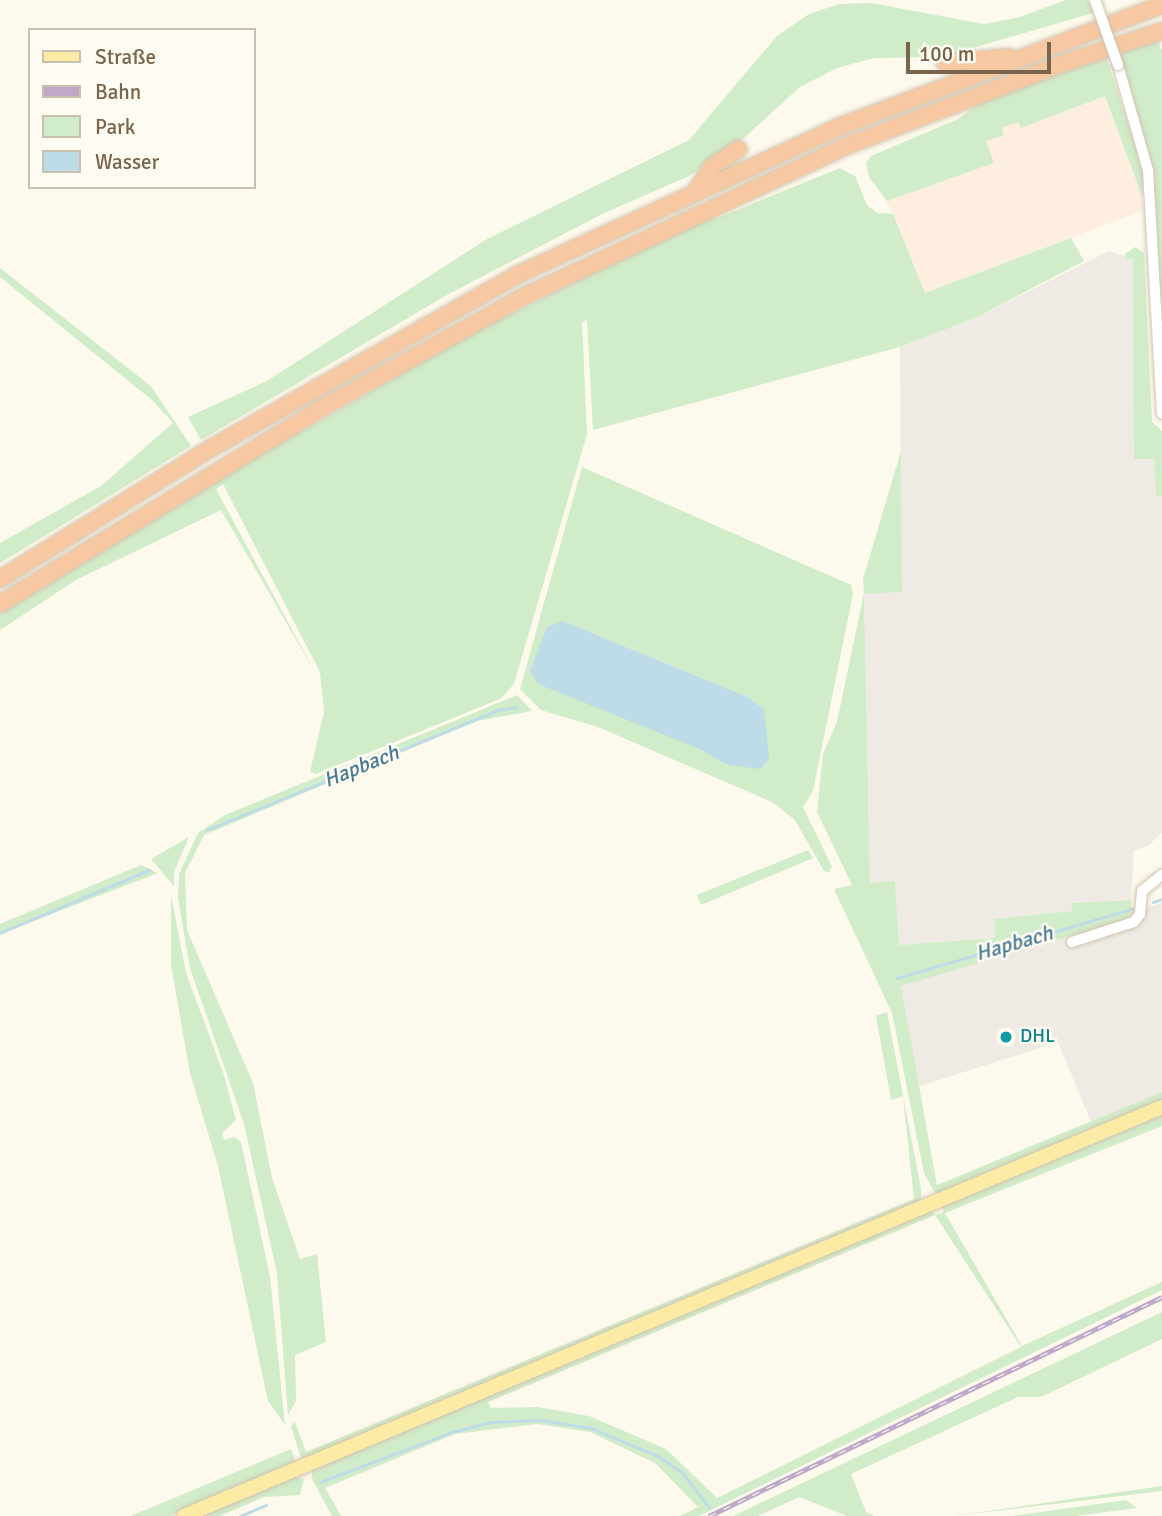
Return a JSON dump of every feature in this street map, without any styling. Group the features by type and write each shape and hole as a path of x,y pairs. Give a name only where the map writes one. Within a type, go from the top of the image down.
{"highway":[{"path":"0,579 213,447 517,275 697,189 1016,57 1162,5"},
{"path":"0,604 223,467 424,350 632,243 888,130 1162,31"},
{"path":"945,62 987,56 1016,57"},
{"path":"697,189 712,167 739,149"}],"main road":[{"path":"184,1516 1162,1107"}],"street":[{"path":"1095,0 1118,65 1148,170 1162,414"},
{"path":"1072,942 1134,922 1140,914 1142,891 1162,875"}],"shaded area":[{"path":"1105,96 1142,196 1142,211 925,293 887,201 993,163 986,141 1002,128 1018,122 1021,128"},
{"path":"1109,251 1133,259 1135,459 1154,458 1156,495 1162,496 1162,832 1148,846 1134,850 1131,900 1072,903 1072,911 995,919 996,938 899,945 895,881 870,883 864,593 902,592 900,347 977,317"},
{"path":"1162,903 1162,1092 1091,1122 1058,1042 917,1087 901,986"}],"green space":[{"path":"1066,0 1088,0 1093,13 942,57 874,58 837,68 800,87 734,147 689,176 602,214 445,296 201,440 188,417 267,381 487,239 689,140 777,36 809,14 839,4 871,3 984,24 1020,17"},
{"path":"1158,40 1162,51 1162,380 1151,168 1117,54"},
{"path":"1106,57 1144,170 1142,196 1105,96 1021,128 1018,122 1002,128 1004,135 986,141 994,163 887,201 869,177 866,163 871,156 958,119 983,101"},
{"path":"840,168 855,176 867,205 877,213 893,214 925,293 1071,238 1084,261 977,317 900,347 593,430 587,320 582,322 587,434 514,684 500,699 316,774 310,772 324,712 320,672 223,484 216,489 316,674 221,510 76,580 0,630 0,614 221,477 475,332 698,221 720,217"},
{"path":"1135,247 1144,253 1152,422 1162,431 1162,496 1156,496 1154,459 1134,459 1133,259 1125,259 1125,254"},
{"path":"0,268 151,386 191,446 0,563 0,543 101,486 173,423 152,400 0,277"},
{"path":"901,451 902,592 864,594 870,883 895,881 899,945 995,938 995,919 1072,911 1072,903 1131,900 1132,912 1125,920 901,986 937,1185 1162,1092 1162,1100 946,1193 935,1193 924,1173 892,1013 834,889 852,885 817,812 823,754 837,722 864,593 863,579"},
{"path":"582,467 851,585 853,594 813,791 803,807 832,867 829,872 824,871 795,820 772,802 598,727 541,710 520,689","holes":["563,621 748,697 764,709 727,765 697,748"]},
{"path":"517,695 532,711 476,721 204,835 185,873 187,930 253,1083 272,1178 300,1259 317,1254 326,1342 295,1355 296,1401 288,1415 277,1273 244,1124 190,968 178,898 179,874 198,833 225,815"},
{"path":"189,837 174,872 174,886 151,859"},
{"path":"808,850 813,858 701,905 697,895"},
{"path":"141,865 158,873 0,934 0,924"},
{"path":"171,895 186,973 224,1075 236,1120 222,1133 224,1140 234,1137 241,1142 270,1277 285,1425 268,1401 218,1166 190,1073 171,965"},
{"path":"887,1012 921,1189 921,1199 912,1207 307,1460 301,1458 291,1426 295,1422 306,1452 914,1199 903,1096 891,1100 876,1016"},
{"path":"1162,1115 1162,1126 945,1213 1022,1346 1162,1282 1162,1290 699,1516 680,1516 698,1507 655,1463 590,1432 537,1424 455,1434 325,1488 341,1516 332,1516 312,1479 312,1470 930,1209 936,1215 944,1212 941,1205","holes":["935,1215 1021,1347 717,1498 666,1449 589,1416 537,1407 491,1408 488,1402"]},
{"path":"1162,1312 1162,1339 1041,1397 1018,1397 851,1474 866,1512 874,1516 847,1516 799,1497 758,1516 733,1516"},
{"path":"291,1449 295,1459 289,1468 171,1516 131,1516"},
{"path":"291,1476 304,1479 300,1495 264,1497 220,1516 197,1516"},
{"path":"1162,1486 1162,1491 953,1516"},
{"path":"1126,1500 1137,1508 1075,1516 1013,1516"}],"water":[{"path":"563,621 748,697 764,709 769,758 761,769 727,765 697,748 538,684 530,671 547,627"}],"waterway":[{"name":"Hapbach","path":"207,830 498,710 517,707"},
{"name":"Hapbach","path":"0,933 149,870"},
{"name":"Hapbach","path":"1153,902 1162,899"},
{"name":"Hapbach","path":"897,978 1132,909"},
{"path":"320,1482 452,1432 491,1422 540,1420 591,1428 658,1456 682,1472 709,1507"},
{"path":"240,1516 266,1505"}],"railway":[{"path":"709,1516 1162,1297"}],"place":[{"name":"DHL","path":"1006,1037"}]}
